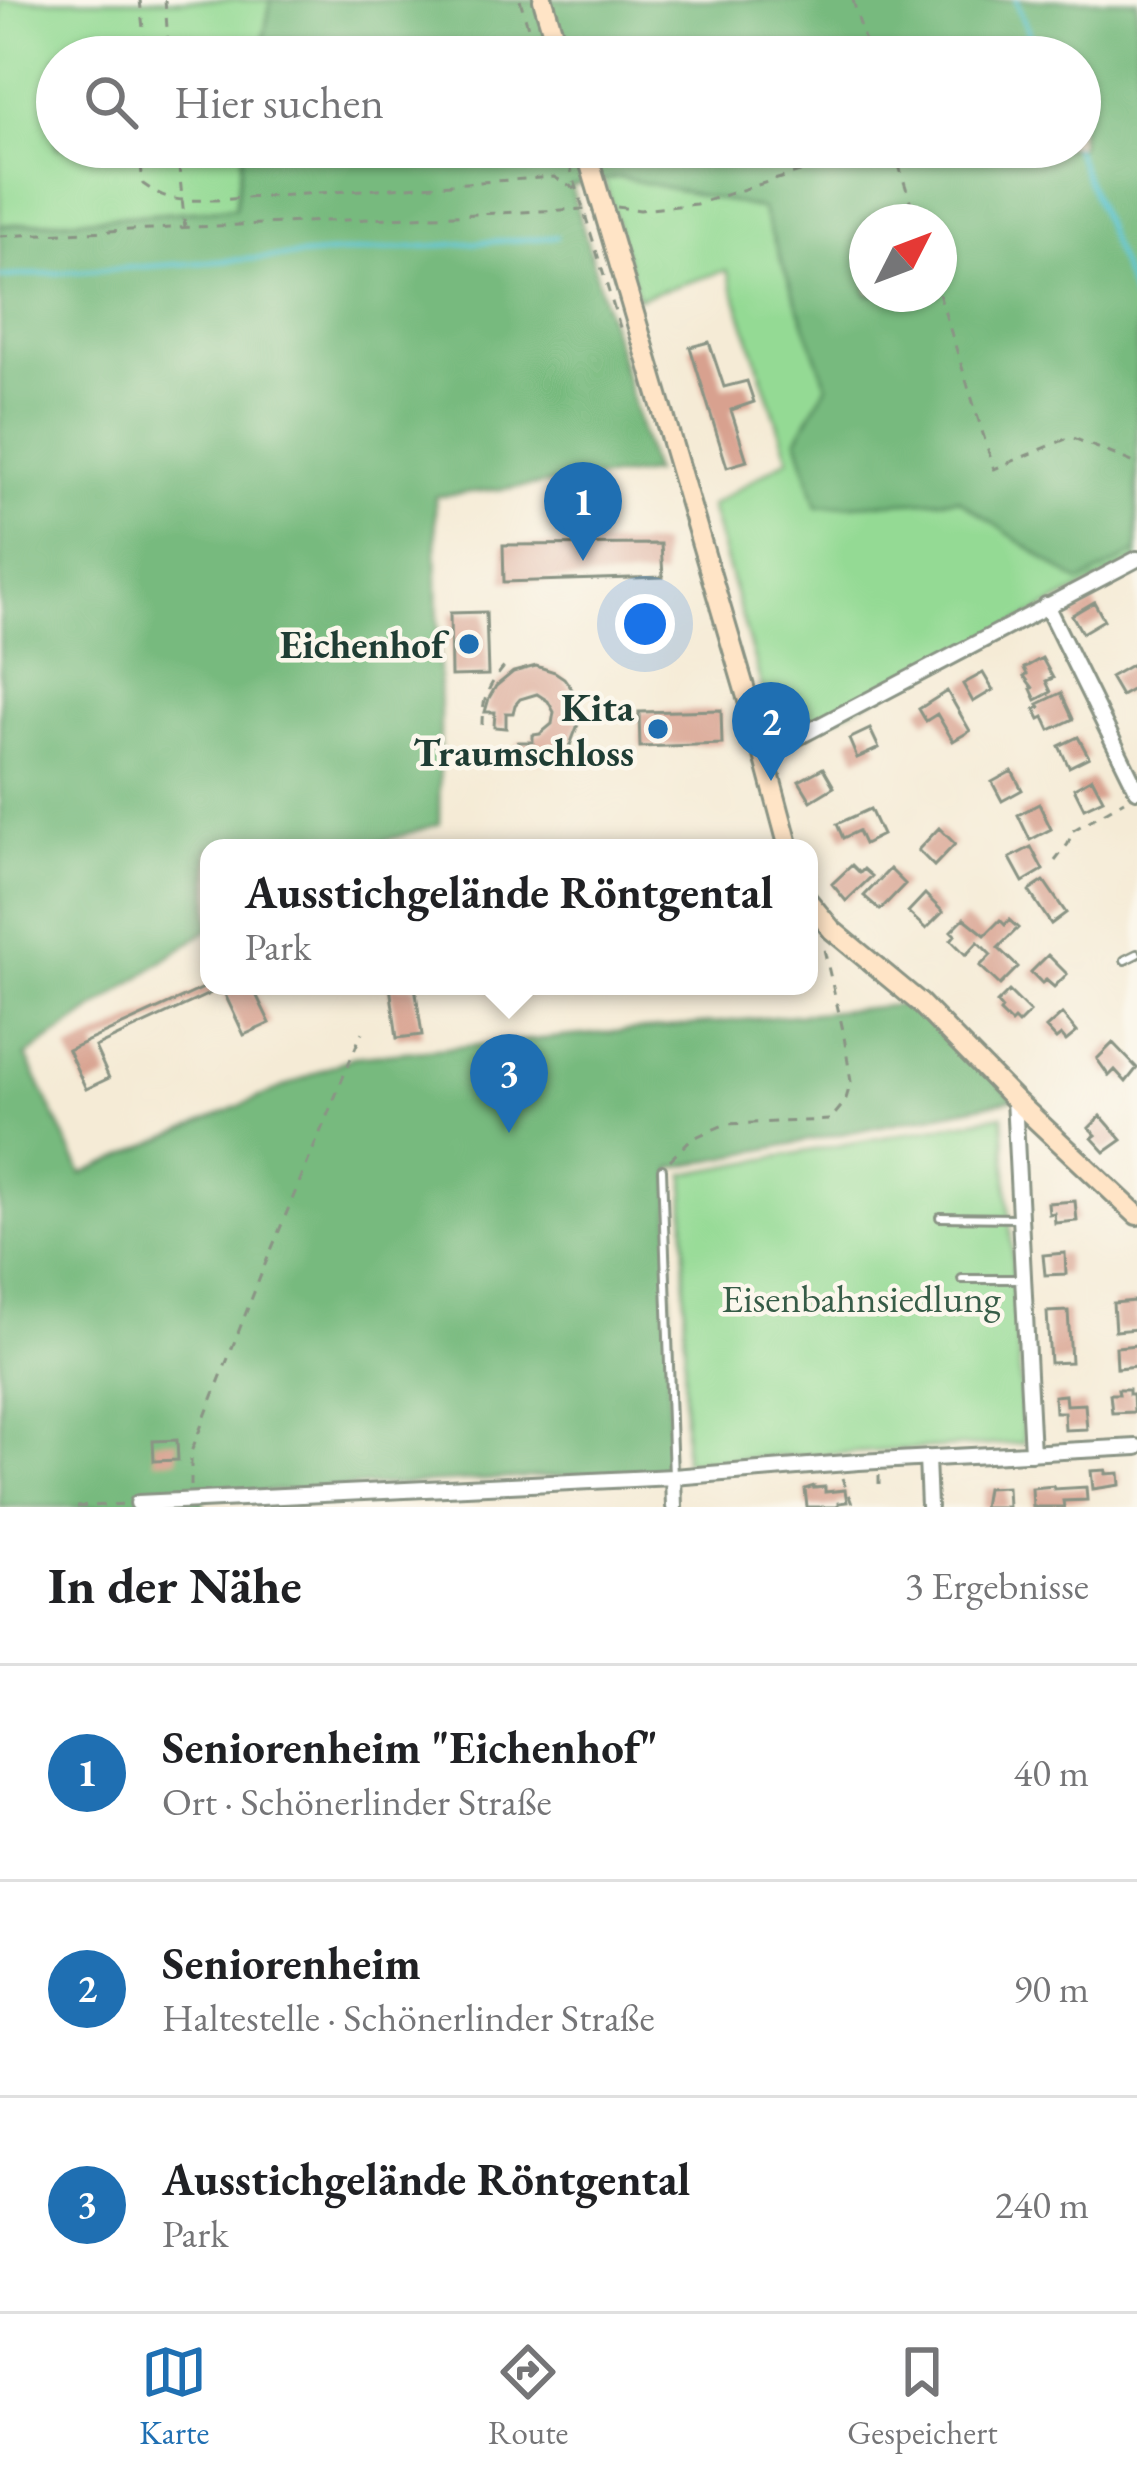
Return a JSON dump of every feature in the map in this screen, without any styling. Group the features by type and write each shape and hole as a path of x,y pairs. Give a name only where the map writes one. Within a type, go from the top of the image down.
{"street":[{"path":"543,0 554,36"},
{"path":"591,168 787,839"},
{"path":"764,755 1137,559"},
{"path":"1046,604 1131,795"},
{"path":"818,913 920,1003 1137,1216"},
{"path":"1014,1099 1032,1453"},
{"path":"138,1503 386,1499 879,1461 1137,1448"},
{"path":"927,1458 929,1507"},
{"path":"673,1477 674,1507"}],"lane":[{"path":"1125,960 1137,954"},
{"path":"662,1169 673,1477"},
{"path":"940,1217 1019,1218"},
{"path":"962,1279 1023,1279"}],"path":[{"path":"140,0 144,36"},
{"path":"165,0 168,36"},
{"path":"520,0 531,36"},
{"path":"853,0 862,36"},
{"path":"141,168 143,184 163,197 181,200 554,177 601,204 640,210 696,204 813,168"},
{"path":"179,168 185,228"},
{"path":"899,168 910,204"},
{"path":"0,236 583,210 601,204"},
{"path":"945,312 994,469 1071,437 1137,464"},
{"path":"482,724 482,701 504,667"},
{"path":"1055,861 1072,832 1131,795"},
{"path":"662,1169 691,1139 726,1124 830,1120 845,1102 851,1082 824,937"},
{"path":"190,1500 191,1452 362,1032"},
{"path":"879,1461 879,1492"},
{"path":"841,1464 850,1507"},
{"path":"77,1507 138,1503"}],"green space":[{"path":"0,0 271,0 264,36 36,36 36,168 241,168 235,208 0,225"},
{"path":"271,0 1137,0 1137,552 1080,583 958,499 817,507 797,438 827,385 762,209 619,177 571,186 653,473 435,496 439,824 390,839 200,839 200,935 26,1056 82,1174 353,1057 920,1003 1014,1099 672,1168 668,1470 203,1495 203,1507 0,1507 0,226 235,208 241,168 1101,168 1101,36 264,36"},
{"path":"1137,0 1137,560 779,747 710,506 789,458 727,270 638,298 601,168 1101,168 1101,36"},
{"name":"Eisenbahnsiedlung","path":"1003,1115 1024,1443 684,1462 685,1174"}],"building":[{"path":"709,342 724,387 747,381 754,402 731,410 747,461 727,467 690,347"},
{"path":"661,544 663,577 504,582 503,545"},
{"path":"1094,602 1104,620 1082,633 1072,615"},
{"name":"Eichenhof","path":"486,612 488,675 451,676 450,613"},
{"path":"1042,658 1053,678 1046,681 1051,692 1036,700 1024,668"},
{"path":"1131,665 1137,687 1121,696 1110,677"},
{"path":"536,666 564,678 579,699 582,714 570,745 555,757 537,762 535,753 517,752 518,742 533,742 533,735 552,724 554,712 548,701 537,694 520,699 513,713 506,713 506,728 494,727 495,712 485,712 496,686 513,672"},
{"path":"983,673 993,690 973,702 963,684"},
{"path":"947,691 970,731 953,741 937,714 926,721 919,709"},
{"path":"1061,693 1073,719 1050,730 1035,709"},
{"path":"721,710 722,744 640,747 639,712"},
{"path":"870,729 879,748 857,758 849,739"},
{"path":"1078,737 1089,757 1069,767 1059,746"},
{"path":"823,768 834,787 811,801 799,781"},
{"path":"1012,771 1022,790 1002,801 992,782"},
{"path":"1092,778 1103,799 1084,808 1074,788"},
{"path":"1039,804 1051,829 1030,840 1018,815"},
{"path":"870,809 882,835 864,844 858,831 843,838 837,824"},
{"path":"939,828 955,844 934,866 918,850"},
{"path":"1031,847 1043,870 1023,882 1010,858"},
{"path":"852,865 872,876 846,901 832,884"},
{"path":"890,869 905,884 880,910 864,896"},
{"path":"1044,881 1066,913 1051,924 1029,891"},
{"path":"925,894 943,912 926,929 908,912"},
{"path":"964,918 985,935 1000,920 1005,925 1009,920 1018,928 998,948 1018,967 1000,985 980,966 991,955 978,942 966,955 951,940 955,935 951,931"},
{"path":"1048,955 1067,974 1054,987 1031,972"},
{"path":"200,990 200,995 207,995 95,1047 109,1078 86,1089 68,1050"},
{"path":"1009,991 1030,1012 1018,1024 1000,1012 997,1003"},
{"path":"225,995 256,995 270,1023 244,1035"},
{"path":"391,995 416,995 422,1035 397,1038"},
{"path":"1062,1014 1077,1032 1066,1041 1061,1035 1056,1039 1046,1028"},
{"path":"1113,1043 1137,1068 1126,1082 1115,1070 1109,1076 1097,1059"},
{"path":"1101,1116 1122,1140 1105,1152 1089,1128"},
{"path":"1075,1201 1077,1221 1055,1223 1048,1203"},
{"path":"1065,1253 1066,1274 1045,1275 1043,1255"},
{"path":"1135,1301 1137,1329 1115,1331 1113,1303"},
{"path":"1068,1311 1071,1362 1050,1363 1047,1312"},
{"path":"1137,1345 1137,1366 1117,1368 1116,1347"},
{"path":"1118,1389 1133,1394 1134,1412 1112,1413 1110,1394 1119,1394"},
{"path":"1065,1395 1066,1405 1085,1404 1087,1429 1065,1430 1064,1412 1055,1412 1054,1396"},
{"path":"177,1440 178,1460 154,1461 153,1441"},
{"path":"1106,1470 1106,1474 1119,1473 1120,1485 1093,1489 1091,1471"},
{"path":"825,1487 825,1492 845,1490 847,1502 838,1507 807,1507 805,1489"},
{"path":"1007,1487 1008,1507 983,1507 986,1488"},
{"path":"1086,1487 1087,1500 1063,1501 1064,1507 1033,1507 1032,1488"}],"waterway":[{"path":"1016,0 1030,36"},
{"path":"1082,168 1137,307"},
{"path":"0,277 557,237"}],"place":[{"name":"Seniorenheim \"Eichenhof\"","path":"583,561"},
{"name":"Eichenhof","path":"469,644"},
{"name":"Kita Traumschloss","path":"658,729"},
{"name":"Seniorenheim","path":"771,781"},
{"name":"Ausstichgelände Röntgental","path":"509,1133"}]}
